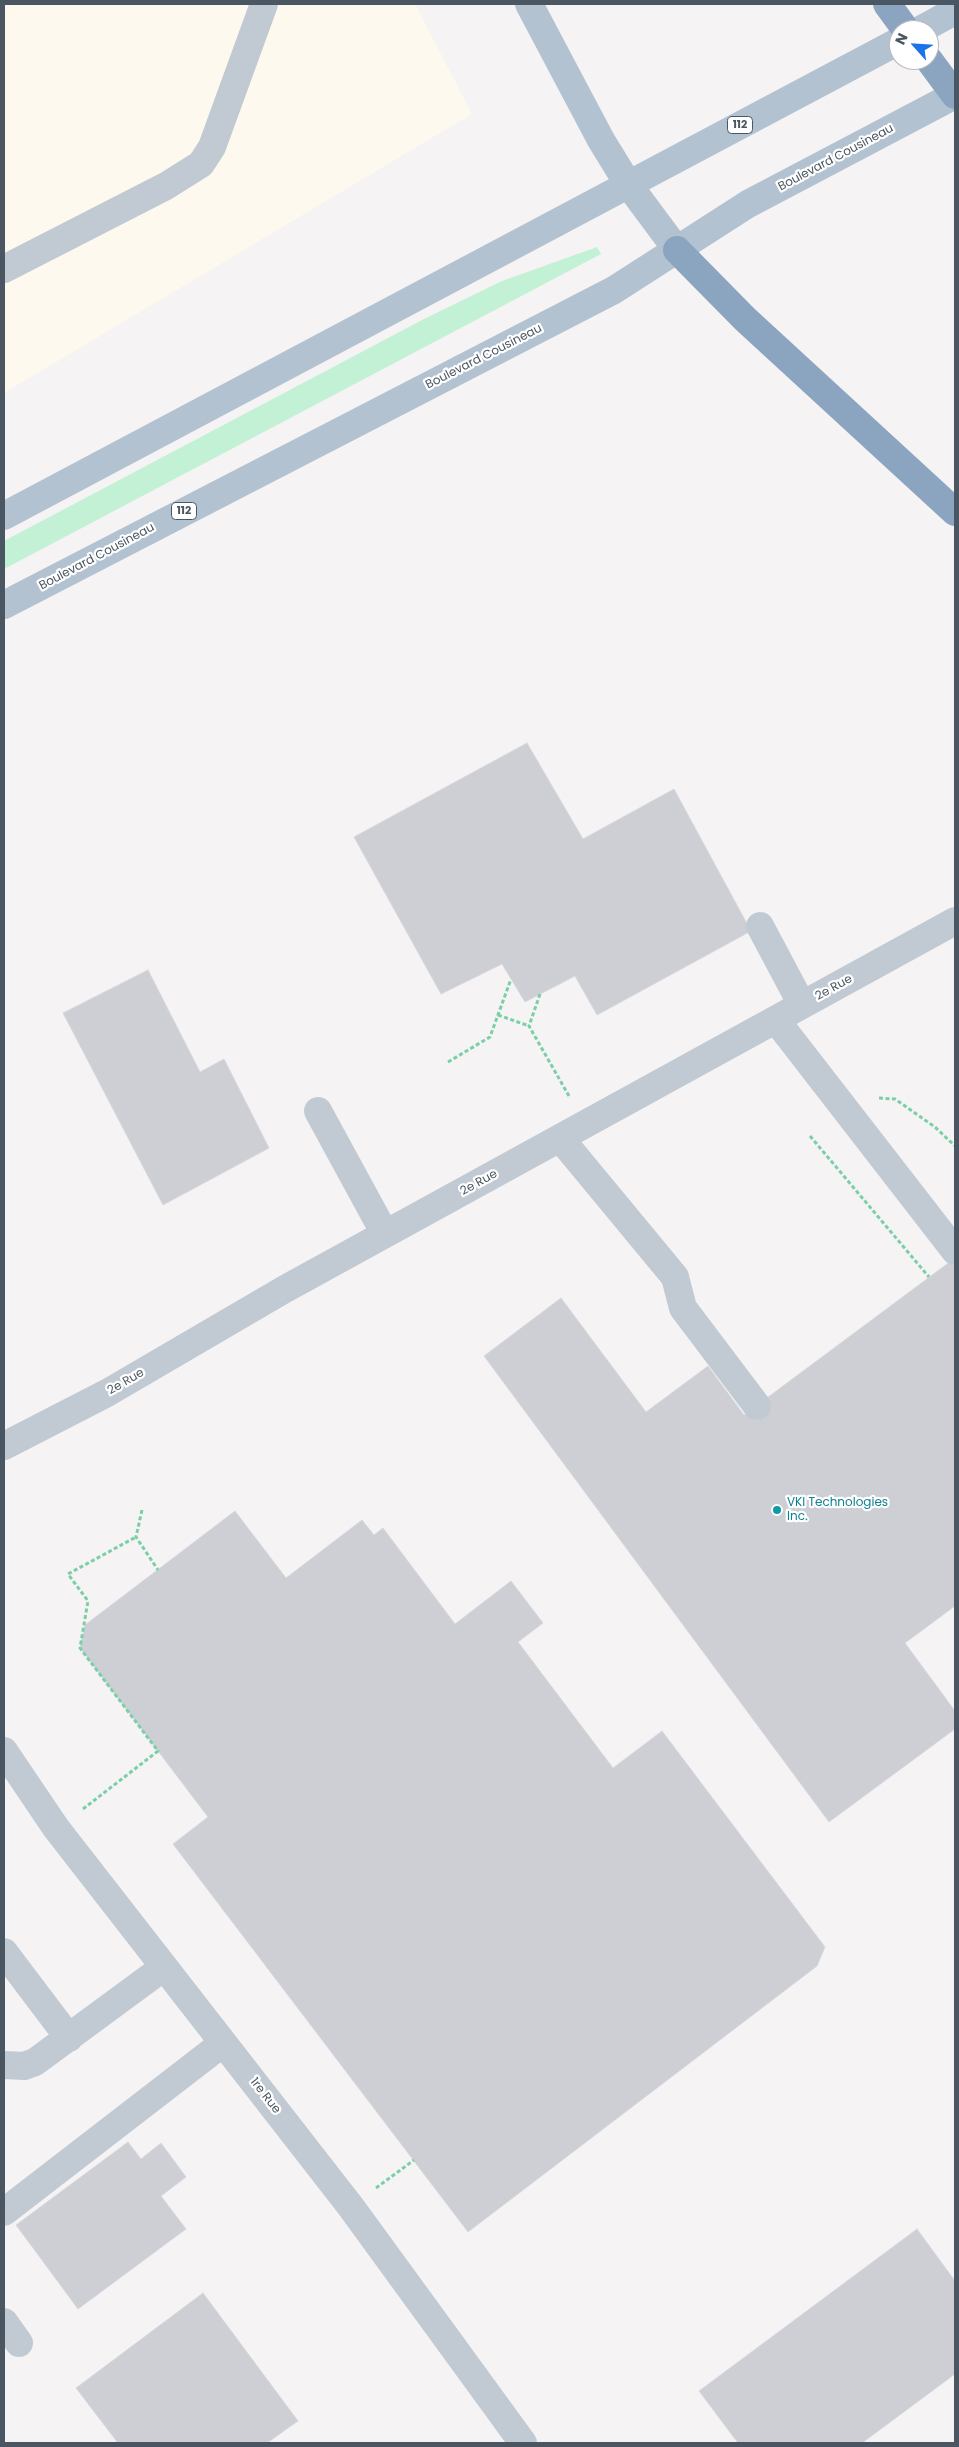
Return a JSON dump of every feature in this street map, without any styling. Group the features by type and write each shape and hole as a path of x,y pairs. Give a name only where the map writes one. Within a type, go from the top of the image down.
{"highway":[{"path":"886,4 898,20"},
{"path":"936,70 955,95"},
{"path":"676,250 745,319 955,512"}],"main road":[{"path":"529,4 601,140 628,184 676,250"},
{"path":"938,20 955,11"},
{"name":"112","path":"4,516 889,46"},
{"name":"Boulevard Cousineau","path":"4,605 614,290 748,204 955,95"}],"street":[{"path":"4,270 166,186 201,164 212,147 264,4"},
{"name":"2e Rue","path":"4,1446 107,1393 385,1234 955,921"},
{"path":"760,926 802,1006"},
{"path":"776,1020 955,1251"},
{"path":"318,1111 385,1234"},
{"path":"560,1138 675,1278 683,1308 757,1406"},
{"name":"1re Rue","path":"4,1752 56,1828 351,2207 524,2443"},
{"path":"4,1952 69,2038"},
{"path":"4,2065 24,2066 35,2062 164,1967"},
{"path":"4,2212 223,2043"}],"path":[{"path":"448,1062 490,1037 511,979"},
{"path":"530,1026 540,994"},
{"path":"498,1015 530,1026 585,1124"},
{"path":"845,1109 864,1097 895,1100 935,1127 955,1146"},
{"path":"810,1136 929,1278"},
{"path":"142,1510 136,1536 158,1570"},
{"path":"56,1828 158,1751 80,1648 88,1601 68,1574 136,1536"},
{"path":"351,2207 414,2160"}],"shaded area":[{"path":"4,4 415,4 472,114 4,393"}],"green space":[{"path":"597,247 601,254 4,569 4,541 424,319 502,281"}],"building":[{"path":"527,743 583,839 674,789 751,931 597,1015 575,976 525,1002 502,964 441,994 354,837"},
{"path":"148,970 200,1072 224,1059 269,1148 163,1205 63,1013"},
{"name":"VKI Technologies Inc.","path":"955,1258 955,1606 905,1643 955,1711 955,1729 829,1822 484,1356 561,1298 646,1412 708,1366 744,1415"},
{"path":"235,1511 286,1578 362,1520 374,1535 383,1528 455,1624 511,1581 543,1623 518,1642 613,1768 662,1731 825,1947 817,1966 468,2232 173,1844 208,1817 80,1648 85,1625"},
{"path":"128,2142 141,2159 161,2143 186,2177 161,2196 186,2229 78,2309 16,2225"},
{"path":"917,2229 955,2281 955,2374 862,2443 738,2443 699,2391"},
{"path":"203,2293 298,2421 267,2443 118,2443 76,2388"}],"place":[{"name":"VKI Technologies Inc.","path":"777,1510"}]}
